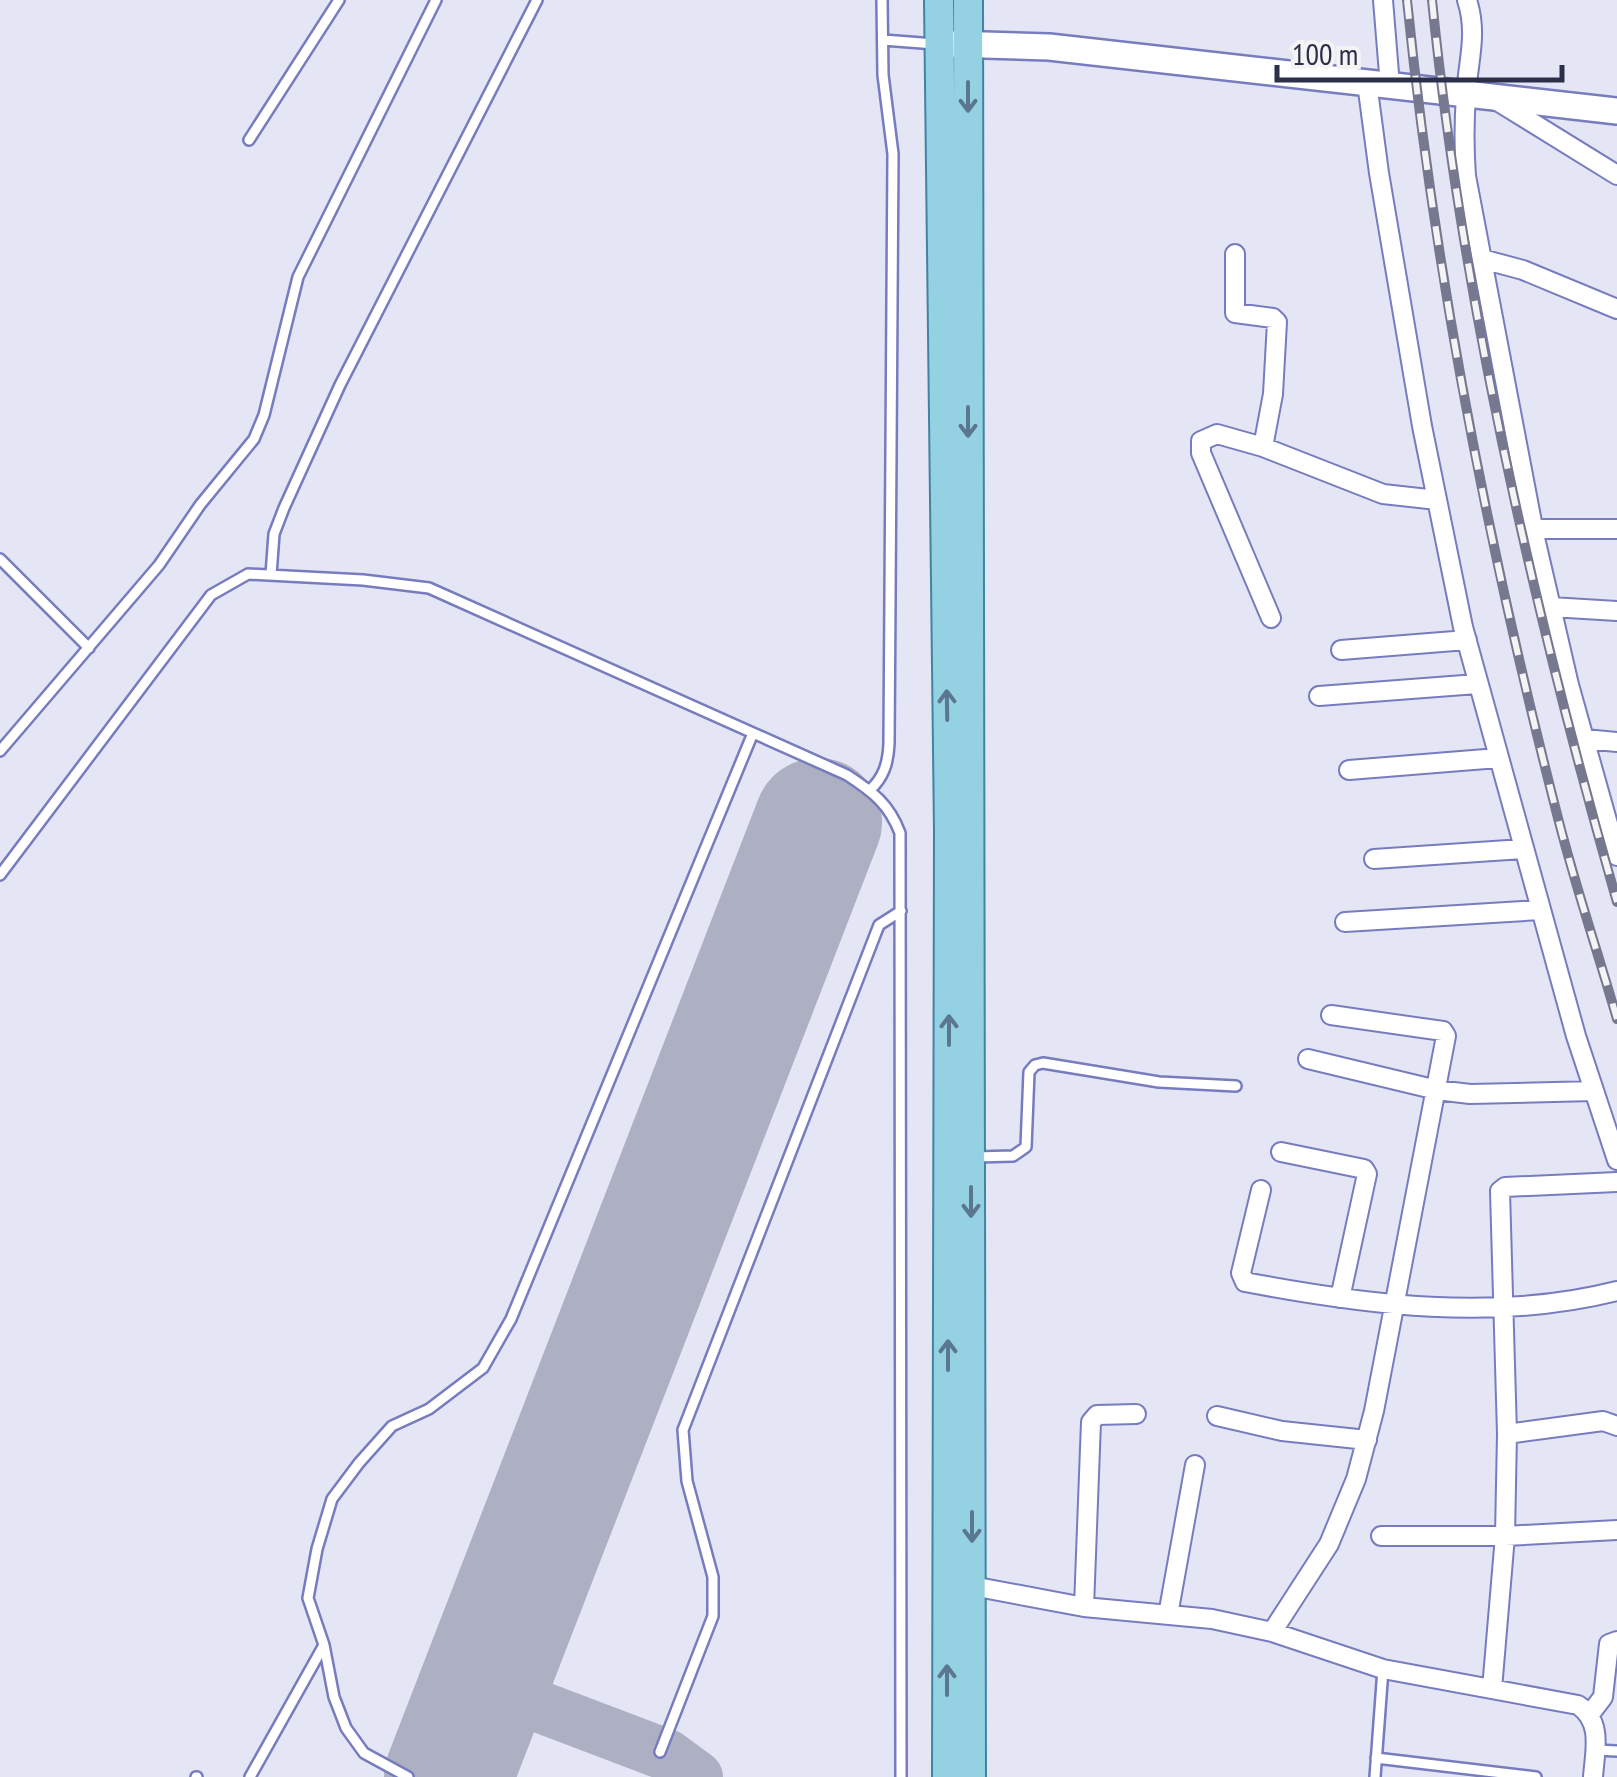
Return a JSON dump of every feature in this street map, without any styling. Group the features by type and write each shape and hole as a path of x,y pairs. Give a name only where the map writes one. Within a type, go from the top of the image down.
{"main road":[{"path":"939,0 960,1580 971,1777"},
{"path":"947,1777 960,1580 971,1158 968,0"}],"street":[{"path":"1383,0 1378,173 1437,500 1477,684 1540,910 1617,1160"},
{"path":"1466,0 1473,19 1478,95 1463,140 1466,176 1551,607 1617,856"},
{"path":"939,44 1049,47 1617,111"},
{"path":"1478,95 1617,175"},
{"path":"1234,254 1234,313 1273,318 1277,322 1273,394 1262,447"},
{"path":"1482,259 1523,270 1617,309"},
{"path":"1271,618 1200,446 1205,437 1218,434 1262,447 1383,494 1437,500"},
{"path":"1534,529 1617,528"},
{"path":"1551,607 1617,611"},
{"path":"1341,650 1467,640"},
{"path":"1319,696 1477,684"},
{"path":"1584,739 1617,742"},
{"path":"1349,770 1498,758"},
{"path":"1374,859 1523,850"},
{"path":"1345,922 1540,910"},
{"path":"1272,1632 1329,1544 1356,1479 1446,1036 1442,1030 1331,1015"},
{"path":"1308,1059 1437,1090 1470,1094 1594,1091"},
{"path":"1281,1152 1364,1168 1367,1174 1340,1298"},
{"path":"1492,1689 1507,1434 1501,1306 1502,1188 1617,1182"},
{"path":"1261,1190 1244,1282 1394,1306 1501,1306 1617,1291"},
{"path":"1084,1607 1091,1422 1097,1415 1136,1414"},
{"path":"1217,1416 1282,1431 1366,1440"},
{"path":"1507,1434 1603,1421 1617,1426"},
{"path":"1168,1615 1195,1465"},
{"path":"1381,1536 1504,1536 1617,1530"},
{"path":"960,1580 1084,1607 1212,1619 1272,1632 1383,1668 1578,1705 1590,1714 1596,1727 1594,1777"},
{"path":"1590,1714 1604,1697 1609,1644 1617,1642"}],"lane":[{"path":"248,140 339,0"},
{"path":"0,751 159,566 200,504 254,440 264,415 298,277 436,0"},
{"path":"271,575 271,552 279,521 332,403 537,0"},
{"path":"870,790 880,781 888,764 890,744 893,154 884,75 882,0"},
{"path":"883,40 939,44"},
{"path":"0,559 89,648"},
{"path":"0,875 210,595 248,574 429,588 847,775 879,796 900,833 901,1777"},
{"path":"408,1777 364,1752 346,1728 334,1697 324,1645 308,1598 332,1499 392,1426 430,1409 483,1368 511,1319 753,733"},
{"path":"660,1752 713,1616 713,1578 686,1480 683,1430 879,925 901,911"},
{"path":"971,1158 1013,1156 1026,1147 1029,1072 1035,1065 1043,1063 1159,1082 1236,1086"},
{"path":"250,1777 324,1645"},
{"path":"1375,1777 1383,1668"},
{"path":"1594,1750 1617,1751"},
{"path":"1376,1758 1536,1777"}],"taxiway":[{"path":"485,1686 667,1755 697,1777"}],"runway":[{"path":"448,1777 818,822"}],"railway":[{"path":"1407,0 1449,311 1488,516 1559,822 1617,1019"},
{"path":"1432,0 1462,226 1505,454 1557,681 1617,902"}]}
